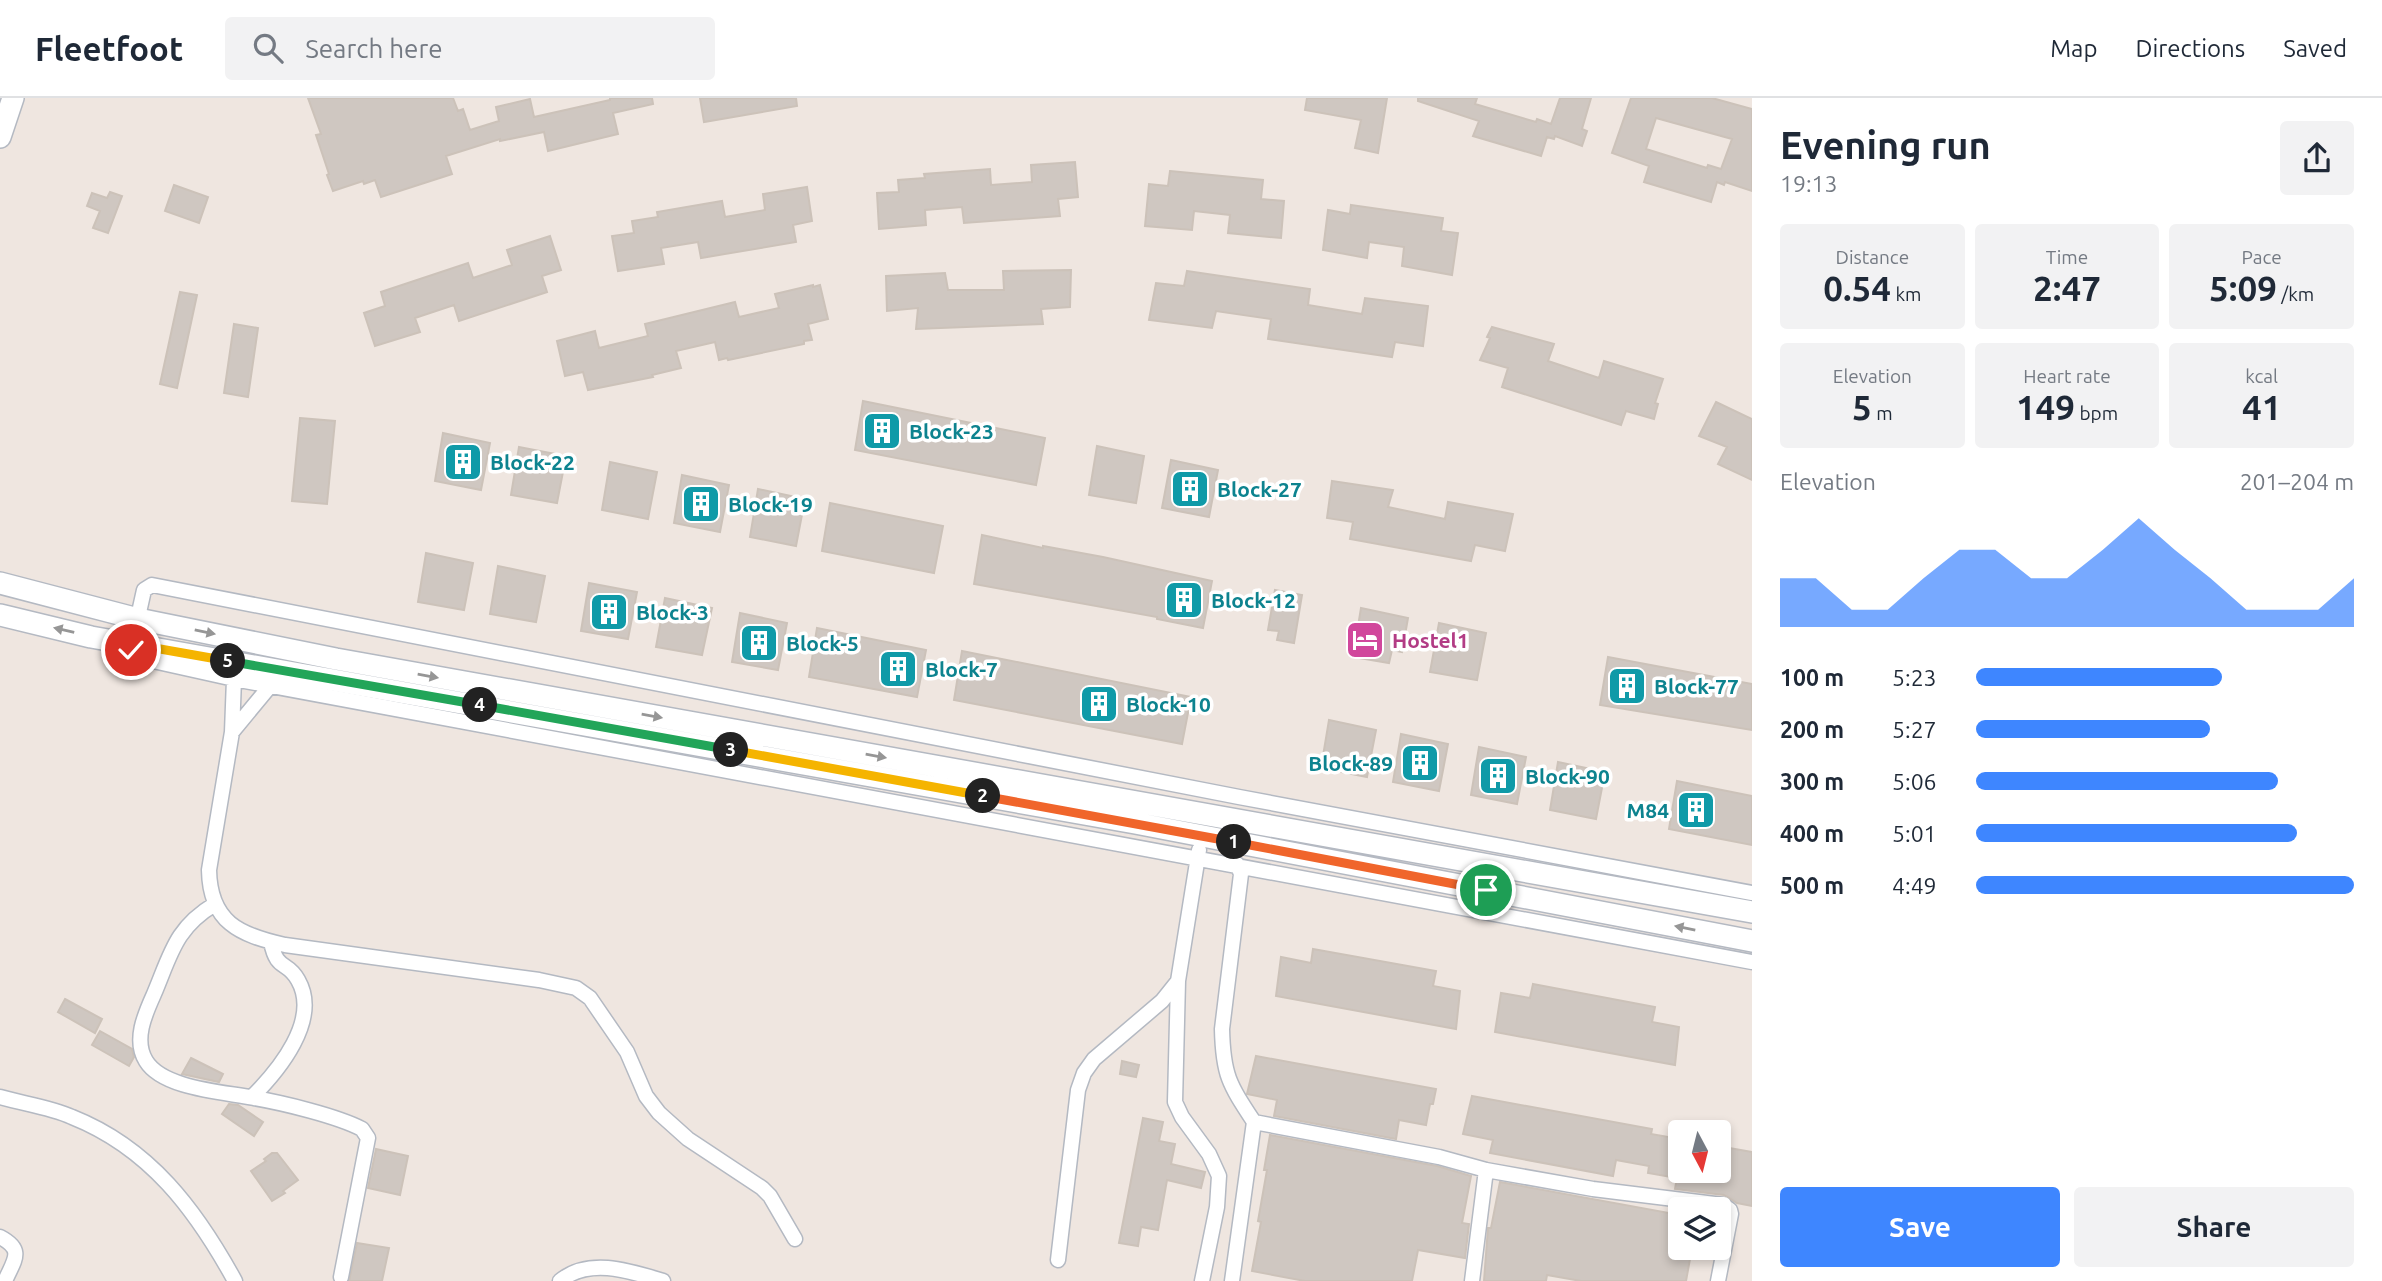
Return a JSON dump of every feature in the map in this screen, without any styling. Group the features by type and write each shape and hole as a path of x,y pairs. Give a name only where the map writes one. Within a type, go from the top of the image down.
{"main road":[{"path":"0,137 13,98"},
{"path":"0,583 138,619 362,664 1752,912"},
{"path":"0,615 92,637 606,727 1206,844 1752,941"}],"street":[{"path":"1752,893 1226,794 152,585 144,590 132,644 132,654 135,657 234,679 1206,844 1218,849 1221,855 1237,864 1752,962"},
{"path":"234,679 232,732 209,870 209,886 224,919 253,938 271,942 539,980 576,988 590,998 627,1052 646,1096 659,1113 688,1139 762,1188 770,1196 795,1238"},
{"path":"232,732 270,686"},
{"path":"1206,844 1237,864 1241,879 1222,1030 1223,1054 1226,1074 1232,1088 1254,1122 1232,1281"},
{"path":"1202,1281 1217,1207 1219,1177 1209,1154 1182,1117 1175,1102 1178,981 1206,844"},
{"path":"215,904 196,916 184,928 175,943 143,1021 140,1046 144,1059 153,1071 195,1088 252,1097 355,1125 366,1133 368,1138 341,1278"},
{"path":"252,1097 287,1058 304,1016 302,988 297,976 274,957 271,942"},
{"path":"1058,1260 1078,1090 1084,1073 1094,1059 1162,1001 1178,981"},
{"path":"0,1097 70,1116 101,1129 145,1161 179,1194 219,1252 234,1281"},
{"path":"1254,1122 1439,1157 1486,1170 1593,1189 1723,1205 1731,1213 1718,1281"},
{"path":"1472,1281 1486,1170"},
{"path":"0,1237 12,1243 16,1250 5,1281"},
{"path":"560,1281 570,1273 587,1268 618,1269 663,1281"}],"building":[{"path":"308,98 453,98 458,111 463,109 470,130 499,121 496,107 530,99 534,117 610,98 652,98 653,104 613,113 618,134 548,151 544,132 500,139 446,156 452,174 381,197 375,180 333,191 316,135 321,134"},
{"path":"700,98 796,98 797,106 704,122"},
{"path":"1307,98 1387,98 1378,153 1355,148 1361,120 1305,110"},
{"path":"1418,98 1477,98 1475,104 1551,124 1560,98 1591,98 1582,129 1587,131 1582,146 1555,136 1554,139 1547,137 1541,156 1473,136 1479,121 1418,101"},
{"path":"1631,98 1712,98 1752,109 1752,191 1717,182 1711,202 1644,182 1649,166 1612,153","holes":["1656,118 1732,139 1721,169 1708,165 1707,168 1646,149"]},
{"path":"1075,162 1078,197 1058,199 1060,216 964,223 962,207 925,210 926,225 879,229 877,193 899,192 898,180 925,178 924,174 990,169 991,185 1032,182 1031,165"},
{"path":"1170,171 1263,180 1261,199 1284,201 1281,238 1228,233 1230,215 1194,211 1192,230 1145,226 1149,184 1168,186"},
{"path":"174,185 208,197 199,223 165,211"},
{"path":"807,187 812,221 793,225 796,242 701,258 698,242 661,248 664,264 618,271 612,236 634,233 632,221 658,217 657,212 722,201 725,217 765,210 763,194"},
{"path":"110,192 122,196 108,233 93,228 100,211 87,206 92,193 107,198"},
{"path":"1351,205 1443,218 1441,231 1458,233 1452,275 1402,266 1404,247 1369,242 1367,258 1323,250 1328,210 1350,214"},
{"path":"550,236 561,270 542,276 547,292 459,321 454,305 415,318 420,332 375,346 364,313 385,306 381,292 468,263 473,278 512,265 507,250"},
{"path":"1071,270 1070,307 1041,309 1043,324 916,329 918,308 887,311 886,276 945,273 948,290 1004,290 1003,271"},
{"path":"1187,271 1310,289 1308,305 1362,314 1365,298 1428,306 1423,346 1395,342 1392,357 1268,339 1271,319 1216,311 1212,328 1149,320 1156,283 1184,286"},
{"path":"820,285 828,319 808,324 812,340 804,341 804,344 719,360 715,342 676,351 681,368 652,375 653,377 588,390 583,372 565,376 557,341 595,331 599,348 648,336 645,324 735,302 739,317 779,308 775,294"},
{"path":"180,292 197,295 177,388 160,384"},
{"path":"234,324 258,328 248,397 224,393"},
{"path":"1492,327 1554,344 1548,361 1599,378 1604,361 1663,379 1655,403 1658,404 1654,419 1626,411 1621,425 1502,387 1508,368 1480,360"},
{"path":"863,401 1045,438 1036,485 855,450"},
{"path":"1716,402 1752,419 1752,480 1718,464 1727,447 1699,436"},
{"path":"300,418 335,421 327,504 292,501"},
{"name":"Block-22","path":"443,433 490,443 481,490 435,481"},
{"path":"1097,446 1144,456 1136,503 1089,495"},
{"path":"519,447 566,456 557,503 511,495"},
{"name":"Block-27","path":"1171,460 1218,470 1209,517 1162,508"},
{"path":"610,462 657,472 648,519 602,510"},
{"name":"Block-19","path":"682,475 729,485 720,532 674,523"},
{"path":"1332,481 1393,490 1388,507 1445,519 1448,502 1513,514 1505,551 1475,545 1471,561 1350,539 1353,522 1327,518"},
{"path":"758,489 805,499 796,546 750,537"},
{"path":"830,503 943,526 934,573 822,551"},
{"path":"982,535 1103,557 1212,581 1203,628 1157,617 974,584"},
{"path":"426,553 473,563 464,610 418,602"},
{"path":"498,566 545,576 536,622 490,614"},
{"name":"Block-3","path":"589,583 637,592 628,639 581,631"},
{"path":"1275,590 1302,595 1294,643 1277,640 1279,631 1268,630"},
{"path":"665,598 712,608 702,655 656,647"},
{"path":"1361,608 1408,618 1402,652 1392,650 1389,663 1353,657"},
{"name":"Block-5","path":"740,613 787,623 778,670 732,662"},
{"path":"1439,623 1486,633 1477,680 1430,672"},
{"path":"817,628 926,650 917,697 809,677"},
{"path":"962,651 1191,697 1182,744 954,700"},
{"path":"1608,657 1752,684 1752,730 1600,705"},
{"path":"1329,720 1376,730 1367,777 1321,768"},
{"name":"Block-89","path":"1401,734 1448,744 1439,791 1393,782"},
{"name":"Block-90","path":"1479,747 1526,757 1517,804 1471,795"},
{"path":"1558,762 1605,772 1596,819 1550,810"},
{"path":"1677,781 1752,796 1752,845 1669,829"},
{"path":"1313,949 1436,971 1433,986 1460,991 1456,1029 1276,996 1281,957 1311,963"},
{"path":"1533,984 1655,1007 1652,1022 1679,1027 1675,1065 1495,1032 1501,993 1530,998"},
{"path":"65,999 102,1019 95,1033 58,1012"},
{"path":"100,1031 132,1049 134,1057 129,1066 92,1045"},
{"path":"1256,1056 1436,1089 1426,1125 1399,1120 1396,1139 1274,1116 1277,1100 1247,1094"},
{"path":"191,1058 223,1074 219,1082 182,1074"},
{"path":"1122,1061 1139,1065 1136,1077 1120,1074"},
{"path":"1472,1096 1652,1129 1651,1134 1668,1137 1668,1176 1648,1173 1649,1166 1616,1160 1613,1176 1490,1153 1493,1140 1463,1134"},
{"path":"229,1104 238,1105 263,1122 254,1136 222,1114"},
{"path":"1143,1118 1163,1122 1159,1141 1175,1144 1171,1164 1205,1172 1201,1188 1167,1180 1158,1230 1141,1227 1138,1246 1119,1243"},
{"path":"1270,1135 1437,1166 1471,1176 1462,1223 1469,1224 1465,1258 1418,1250 1412,1281 1305,1281 1252,1271 1261,1222 1258,1221"},
{"path":"1731,1148 1752,1152 1752,1206 1737,1203 1724,1195 1675,1189 1676,1183 1731,1183"},
{"path":"376,1149 408,1156 400,1195 368,1188"},
{"path":"277,1153 298,1180 272,1201 251,1171 266,1161 264,1159"},
{"path":"1500,1182 1668,1213 1668,1260 1690,1260 1686,1281 1581,1281 1547,1275 1546,1281 1484,1281 1488,1228 1491,1228"},
{"path":"357,1243 389,1248 382,1281 349,1281"}],"place":[{"name":"Block-23","path":"882,431"},
{"name":"Block-22","path":"463,462"},
{"name":"Block-27","path":"1190,489"},
{"name":"Block-19","path":"701,504"},
{"name":"Block-12","path":"1184,600"},
{"name":"Block-3","path":"609,612"},
{"name":"Hostel1","path":"1365,640"},
{"name":"Block-5","path":"759,643"},
{"name":"Block-7","path":"898,669"},
{"name":"Block-77","path":"1627,686"},
{"name":"Block-10","path":"1099,704"},
{"name":"Block-89","path":"1420,763"},
{"name":"Block-90","path":"1498,776"},
{"name":"M84","path":"1696,810"}],"route":[{"path":"131,650 132,644 619,730 1486,890"}]}
